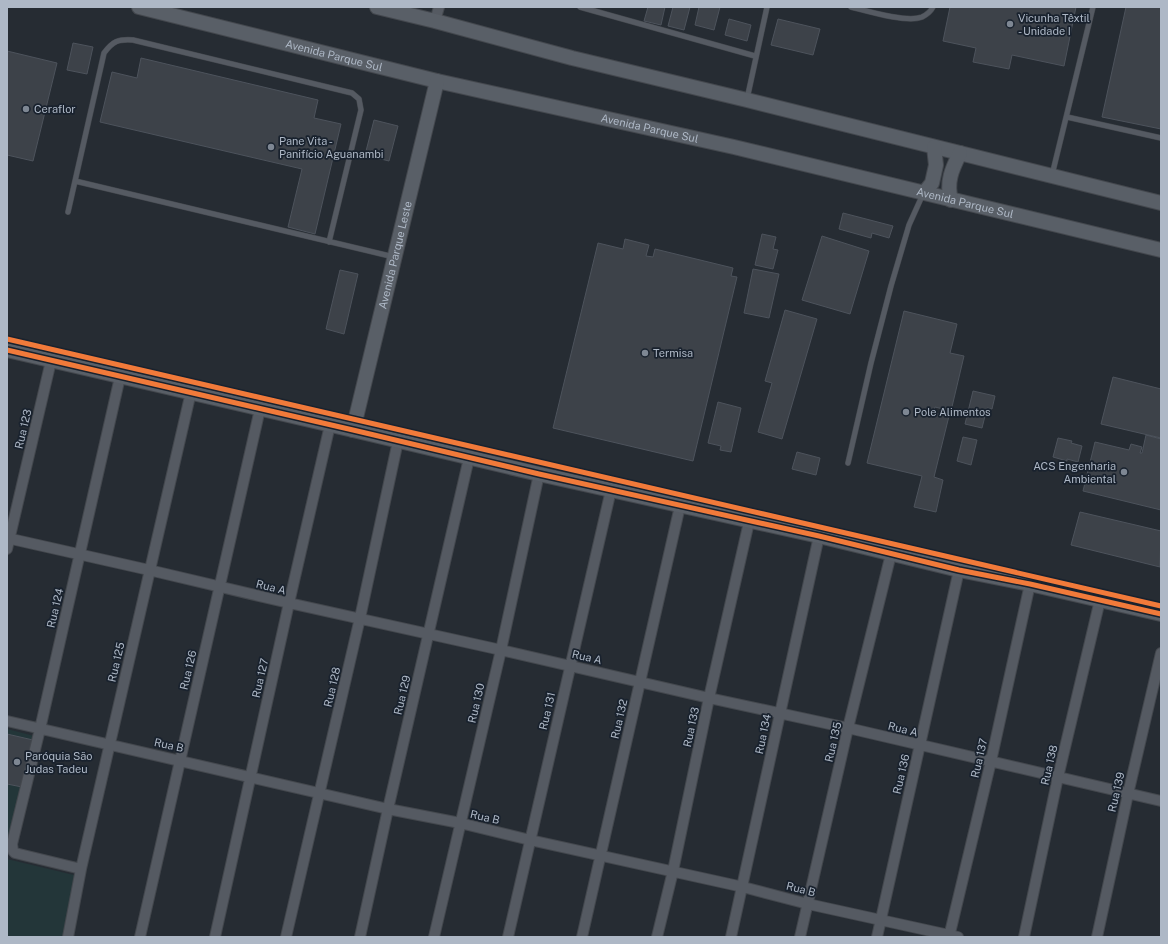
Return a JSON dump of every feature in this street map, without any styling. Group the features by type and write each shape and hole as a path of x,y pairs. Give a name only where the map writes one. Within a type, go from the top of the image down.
{"street":[{"name":"Avenida Parque Sul","path":"139,7 437,81 734,147 1161,250"},
{"path":"377,7 572,58 1161,203"},
{"path":"435,21 439,7"},
{"name":"Avenida Parque Leste","path":"353,430 437,81"},
{"path":"924,193 932,183 936,165 934,147"},
{"path":"952,200 948,189 953,168 960,153"},
{"path":"7,350 469,458 749,522 819,536 960,570 1030,584 1161,614"},
{"name":"Rua 123","path":"8,542 51,361"},
{"name":"Rua 124","path":"81,869 16,853 12,848 12,844 40,729 120,376"},
{"name":"Rua 125","path":"68,937 81,869 191,392"},
{"name":"Rua 126","path":"140,937 260,409"},
{"name":"Rua 127","path":"215,937 330,425"},
{"name":"Rua 128","path":"286,937 360,618 398,441"},
{"name":"Rua 129","path":"360,937 469,458"},
{"name":"Rua 130","path":"434,937 501,650 539,474"},
{"name":"Rua 131","path":"508,937 611,490"},
{"name":"Rua 132","path":"582,937 680,506"},
{"name":"Rua 133","path":"656,937 673,871 709,698 749,522"},
{"name":"Rua 134","path":"731,937 819,536"},
{"name":"Rua A","path":"8,542 80,554 219,586 289,604 360,618 709,698 848,728 1161,801"},
{"name":"Rua 135","path":"800,937 848,728 891,554"},
{"name":"Rua 136","path":"877,937 960,570"},
{"name":"Rua 137","path":"952,936 1030,584"},
{"name":"Rua 138","path":"1024,937 1058,777 1100,600"},
{"name":"Rua 139","path":"1097,937 1161,653"},
{"name":"Rua B","path":"7,721 388,809 460,823 601,856 743,886 808,904 952,936"}],"lane":[{"path":"580,7 755,56"},
{"path":"747,100 755,56 767,7"},
{"path":"851,7 911,19 922,17 931,11 933,7"},
{"path":"1052,175 1093,7"},
{"path":"68,212 104,52 110,44 120,39 133,40 352,93 359,99 361,110 329,242"},
{"path":"1067,117 1161,138"},
{"path":"74,181 395,258"},
{"path":"848,463 870,370 909,225 924,193"}],"shaded area":[{"name":"Paróquia São Judas Tadeu","path":"7,729 34,736 7,846"},
{"path":"7,859 78,876 63,937 7,937"}],"building":[{"path":"648,7 665,7 661,25 644,21"},
{"path":"673,7 690,7 684,30 668,26"},
{"path":"699,7 720,7 714,30 695,25"},
{"name":"Vicunha Têxtil - Unidade I","path":"950,7 1076,7 1064,66 1012,55 1009,69 973,62 976,48 943,41"},
{"name":"Vicunha Têxtil - Unidade I","path":"1126,7 1161,7 1161,129 1102,117"},
{"path":"729,19 751,25 747,41 725,35"},
{"path":"778,19 820,29 813,55 771,45"},
{"name":"Ceraflor","path":"73,43 93,47 87,74 67,70"},
{"name":"Ceraflor","path":"7,51 57,63 33,161 7,155"},
{"name":"Pane Vita - Panifício Aguanambi","path":"141,58 318,100 314,118 341,124 315,234 288,227 302,169 100,122 112,72 137,78"},
{"path":"374,120 398,126 389,161 365,155"},
{"path":"843,213 893,226 889,238 872,233 871,238 839,229"},
{"path":"762,234 776,237 773,249 778,250 773,269 755,265"},
{"path":"822,236 869,251 850,314 802,300"},
{"name":"Termisa","path":"625,239 649,245 646,256 653,257 655,249 733,268 731,276 737,277 693,461 553,428 598,243 623,249"},
{"path":"753,269 779,274 769,318 744,313"},
{"path":"340,270 358,274 344,334 326,329"},
{"path":"785,310 817,319 782,439 758,432 772,383 765,381"},
{"name":"Pole Alimentos","path":"904,311 957,324 950,353 964,356 951,411 935,407 933,413 949,416 934,477 943,480 936,512 914,507 922,476 867,463"},
{"path":"1113,377 1161,389 1161,438 1101,424"},
{"name":"Pole Alimentos","path":"973,391 995,396 992,409 987,408 982,428 965,424"},
{"path":"718,402 741,408 731,452 720,450 721,446 708,443"},
{"name":"ACS Engenharia Ambiental","path":"1146,435 1161,439 1161,510 1083,491 1095,442 1129,450 1131,444 1142,447 1140,453 1142,453"},
{"name":"Pole Alimentos","path":"963,437 977,440 971,465 957,461"},
{"name":"ACS Engenharia Ambiental","path":"1058,438 1072,441 1071,443 1082,446 1078,462 1053,457"},
{"path":"797,452 820,458 816,475 792,469"},
{"name":"ACS Engenharia Ambiental","path":"1080,512 1161,531 1160,567 1071,545"},
{"name":"Paróquia São Judas Tadeu","path":"7,734 33,740 22,787 7,784"}],"cycle path":[{"path":"7,339 1161,606"},
{"path":"7,350 539,474 819,536 959,570 1030,584 1161,614"}],"place":[{"name":"Vicunha Têxtil - Unidade I","path":"1010,24"},
{"name":"Ceraflor","path":"26,109"},
{"name":"Pane Vita - Panifício Aguanambi","path":"271,147"},
{"name":"Termisa","path":"645,353"},
{"name":"Pole Alimentos","path":"906,412"},
{"name":"ACS Engenharia Ambiental","path":"1124,472"},
{"name":"Paróquia São Judas Tadeu","path":"17,762"}]}
